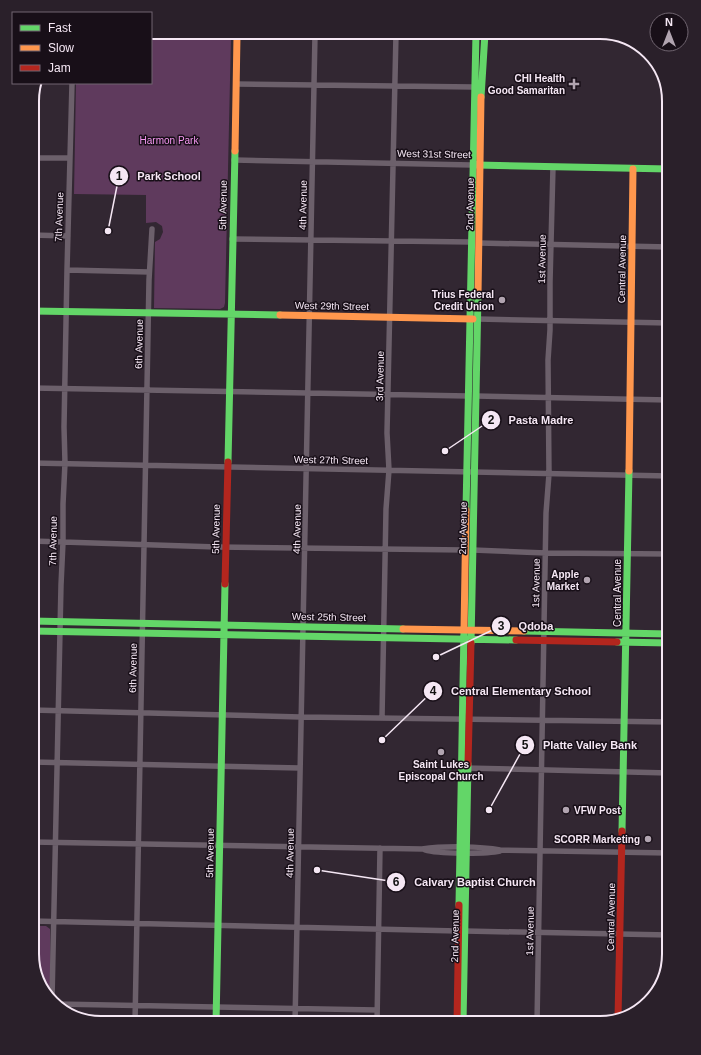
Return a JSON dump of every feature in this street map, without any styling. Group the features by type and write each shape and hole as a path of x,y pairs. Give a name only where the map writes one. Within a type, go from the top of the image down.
{"main road":[{"name":"5th Avenue","path":"216,1016 237,39"},
{"name":"2nd Avenue","path":"466,719 463,630 476,39"},
{"name":"2nd Avenue","path":"457,1016 462,931 466,719 471,640 481,166 481,88 485,39"},
{"name":"West 31st Street","path":"472,165 662,169"},
{"name":"Central Avenue","path":"618,1013 625,722 633,169"},
{"name":"West 29th Street","path":"39,311 478,319"},
{"name":"West 25th Street","path":"39,620 662,634"},
{"name":"West 25th Street","path":"39,631 662,643"},
{"name":"2nd Avenue","path":"461,948 463,1016"}],"street":[{"name":"4th Avenue","path":"296,1016 315,39"},
{"name":"3rd Avenue","path":"382,718 386,509 389,470 388,395 396,39"},
{"name":"7th Avenue","path":"52,992 65,463 64,427 72,84"},
{"path":"236,84 474,87"},
{"path":"39,158 70,158"},
{"name":"West 31st Street","path":"234,160 472,165"},
{"name":"1st Avenue","path":"537,1016 546,513 549,474 548,360 551,321 553,167"},
{"name":"6th Avenue","path":"135,1016 148,313 152,229"},
{"path":"39,235 68,236"},
{"path":"232,239 471,242"},
{"path":"479,243 662,247"},
{"path":"67,270 149,272"},
{"name":"West 29th Street","path":"478,319 662,323"},
{"path":"39,388 468,396"},
{"path":"476,396 662,400"},
{"name":"West 27th Street","path":"39,463 662,476"},
{"path":"39,541 226,547 465,550"},
{"path":"473,550 546,553 662,554"},
{"path":"39,710 301,717 662,722"},
{"path":"39,762 300,768"},
{"path":"465,768 662,773"},
{"path":"39,842 422,849 434,847 488,853 500,850 662,853"},
{"path":"377,1016 380,848"},
{"path":"39,921 662,935"},
{"path":"65,1004 377,1010"}],"green space":[{"name":"Harmon Park","path":"152,39 231,39 224,307 220,309 154,308 155,242 160,239 163,232 162,226 156,222 146,223 146,195 74,194 76,84 152,84"},
{"path":"39,926 46,926 50,929 51,991 41,970 39,954"}],"traffic: fast":[{"path":"466,510 476,39"},
{"path":"481,97 485,39"},
{"path":"228,462 235,151"},
{"path":"477,165 662,169"},
{"path":"471,643 478,295"},
{"path":"39,311 280,315"},
{"path":"622,831 629,471"},
{"path":"216,1016 225,584"},
{"path":"39,621 403,629"},
{"path":"459,905 464,630"},
{"path":"39,631 516,640"},
{"path":"524,631 662,634"},
{"path":"617,642 662,643"},
{"path":"463,1016 468,764"}],"traffic: slow":[{"path":"235,151 237,39"},
{"path":"478,295 481,97"},
{"path":"629,471 633,169"},
{"path":"280,315 473,319"},
{"path":"464,630 466,510"},
{"path":"403,629 524,631"}],"traffic: jam":[{"path":"225,584 228,462"},
{"path":"516,640 617,642"},
{"path":"468,764 471,643"},
{"path":"618,1013 622,831"},
{"path":"457,1016 459,905"}],"place":[{"name":"CHI Health Good Samaritan","path":"574,84"},
{"name":"Park School","path":"108,231"},
{"name":"Trius Federal Credit Union","path":"502,300"},
{"name":"Pasta Madre","path":"445,451"},
{"name":"Apple Market","path":"587,580"},
{"name":"Qdoba","path":"436,657"},
{"name":"Central Elementary School","path":"382,740"},
{"name":"Saint Lukes Episcopal Church","path":"441,752"},
{"name":"Platte Valley Bank","path":"489,810"},
{"name":"VFW Post","path":"566,810"},
{"name":"SCORR Marketing","path":"648,839"},
{"name":"Calvary Baptist Church","path":"317,870"}]}
